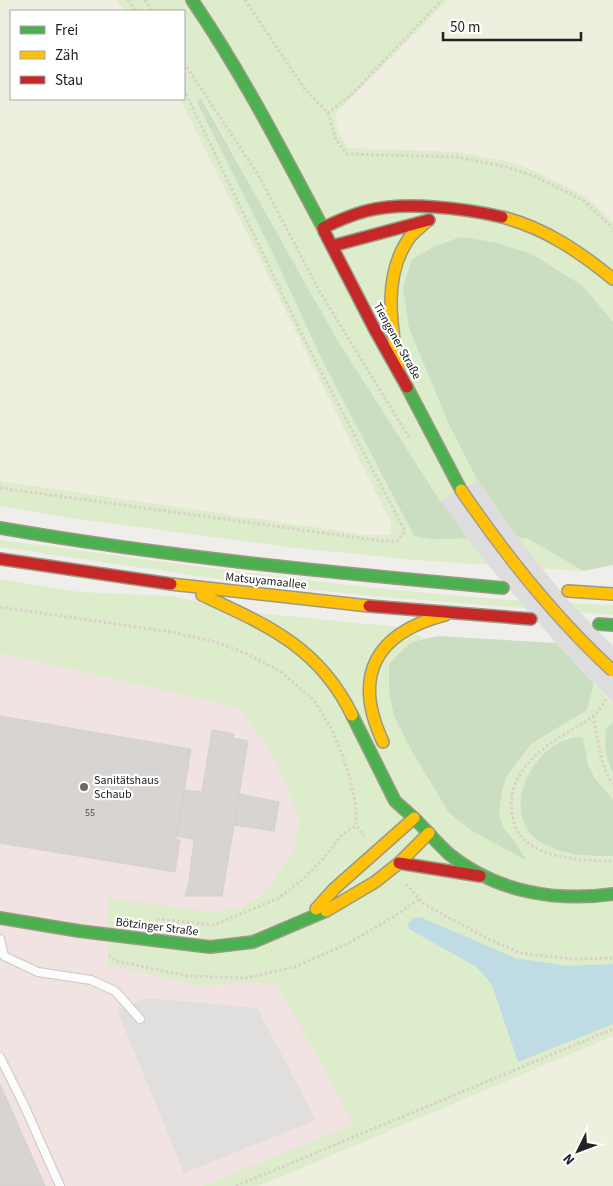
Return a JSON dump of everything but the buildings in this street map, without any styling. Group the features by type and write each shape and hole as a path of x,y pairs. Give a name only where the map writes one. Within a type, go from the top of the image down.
{"main road":[{"name":"Tiengener Straße","path":"192,0 220,41 262,114 323,228 374,330 425,419 462,490 514,563 559,618 613,671"},
{"path":"323,228 336,220 376,208 407,205 487,213 538,229 565,242 613,279"},
{"path":"332,246 393,228 427,221 454,209"},
{"path":"399,373 392,328 391,282 398,259 411,237 427,221"},
{"name":"Matsuyamaallee","path":"0,528 142,551 304,570 503,588"},
{"name":"Matsuyamaallee","path":"0,559 182,586 451,613 531,619"},
{"path":"182,586 258,621 291,641 311,657 330,678 345,700 394,800 451,855 484,877"},
{"path":"598,593 613,586"},
{"path":"568,592 613,594"},
{"path":"388,752 379,735 370,710 370,674 387,647 402,634 422,622 451,613"},
{"path":"599,624 613,625"},
{"path":"410,796 414,818"},
{"name":"Bötzinger Straße","path":"307,919 334,889 414,818"},
{"name":"Bötzinger Straße","path":"0,918 79,931 210,947 253,942 320,914 375,882 399,863 429,833"},
{"path":"399,863 484,877 515,889 541,894 591,898 613,894"}],"lane":[{"path":"0,939 4,956 38,972 91,980 115,991 140,1019"},
{"path":"0,1057 60,1186"}],"path":[{"path":"245,0 304,88 328,113 336,140 347,154 457,157 503,166 534,176 583,200 613,228"},
{"path":"328,113 350,96 442,0"},
{"path":"185,65 259,176 320,292 410,440"},
{"path":"0,488 382,541 397,540 405,532 307,345 185,92"},
{"path":"0,607 171,632 216,642 245,653 280,671 314,700 331,728 350,779 356,807 356,825 364,837"},
{"path":"606,699 593,716 548,745 519,775 512,794 511,812 517,830 530,844 551,854 570,859 613,861"},
{"path":"593,716 605,766 613,784"},
{"path":"150,918 214,925 279,898 302,880 323,859 341,836 356,825"},
{"path":"404,882 424,904 488,939 520,953 572,959 613,958"},
{"path":"236,1186 613,1029"}],"shaded area":[{"path":"0,653 220,703 239,709 262,736 285,781 299,819 293,851 263,895 237,909 210,912 182,909 198,985 277,983 354,1124 202,1186 0,1186"},
{"path":"147,998 257,1008 316,1120 184,1173 117,1010"}],"green space":[{"path":"0,0 117,0 124,10 10,10 10,100 180,100 391,523 390,535 367,535 0,481"},
{"path":"117,0 448,0 335,114 341,137 349,148 457,152 506,161 533,170 585,196 613,222 613,322 583,286 532,254 460,237 433,247 412,259 450,427 478,481 440,501 338,341 202,98 323,362 414,536 430,539 527,538 583,571 416,560 296,548 63,517 0,506 0,481 367,535 390,535 391,523 180,100 185,100 185,10 124,10"},
{"path":"448,0 613,0 613,222 585,196 533,170 506,161 457,152 349,148 342,141 337,129 335,114"},
{"path":"201,98 338,341 440,501 478,481 450,427 409,328 403,287 412,259 433,247 460,237 494,242 532,254 583,286 613,322 613,565 583,571 527,538 430,539 414,536 323,362 275,258 197,102"},
{"path":"0,540 382,589 536,602 613,605 613,615 371,596 225,580 0,547"},
{"path":"0,579 79,592 173,596 223,608 399,627 425,638 411,642 389,693 394,716 411,750 449,813 514,840 504,829 499,814 502,791 507,776 531,744 587,710 594,683 613,702 613,723 606,728 608,765 613,772 613,800 593,772 587,757 583,738 568,738 542,755 535,765 525,825 538,840 555,849 574,854 613,856 613,1036 259,1186 202,1186 354,1124 277,983 198,985 108,965 108,898 210,912 237,909 263,895 293,851 299,819 285,781 262,737 239,709 220,703 0,653"},
{"path":"438,636 556,643 594,683 587,710 531,744 507,776 502,791 499,814 504,829 514,840 526,860 472,831 449,813 411,750 394,716 389,693 389,664 411,642"},
{"path":"613,723 613,772 608,761 605,745 606,728"},
{"path":"577,737 583,738 588,763 595,778 613,800 613,856 575,854 547,846 539,841 527,828 521,813 521,796 526,780 535,764 547,751 561,741"},
{"path":"613,1036 613,1186 259,1186 390,1131"}],"water":[{"path":"420,917 515,958 567,966 613,964 613,1024 518,1062 492,985 475,966 409,929 408,924 413,918"}],"pier":[{"path":"478,481 525,547 567,599 613,646 613,702 556,643 481,557 440,501"}],"traffic: fast":[{"path":"192,0 245,84 323,228"},
{"path":"407,387 461,490"},
{"path":"0,528 188,556 503,588"},
{"path":"599,624 613,625"},
{"path":"352,715 395,801 414,818"},
{"path":"414,818 449,854 467,867 506,885 548,895 591,896 613,894"},
{"path":"0,918 79,931 210,947 253,942 326,911"}],"traffic: slow":[{"path":"502,217 547,234 588,259 613,279"},
{"path":"399,373 391,303 395,269 401,252 410,237 427,221"},
{"path":"461,490 495,539 532,585 571,629 613,671"},
{"path":"171,584 369,606"},
{"path":"568,591 613,594"},
{"path":"202,595 269,628 307,655 324,672 339,692 352,715"},
{"path":"383,742 374,718 370,697 371,678 376,660 386,646 401,633 421,623 445,615"},
{"path":"316,909 334,889 414,818"},
{"path":"326,911 375,882 399,863 429,833"}],"traffic: jam":[{"path":"323,228 360,213 398,206 434,207 502,217"},
{"path":"332,246 429,220"},
{"path":"324,231 407,387"},
{"path":"0,559 171,584"},
{"path":"369,606 531,619"},
{"path":"399,863 480,876"}],"place":[{"name":"Sanitätshaus Schaub","path":"84,787"}]}
